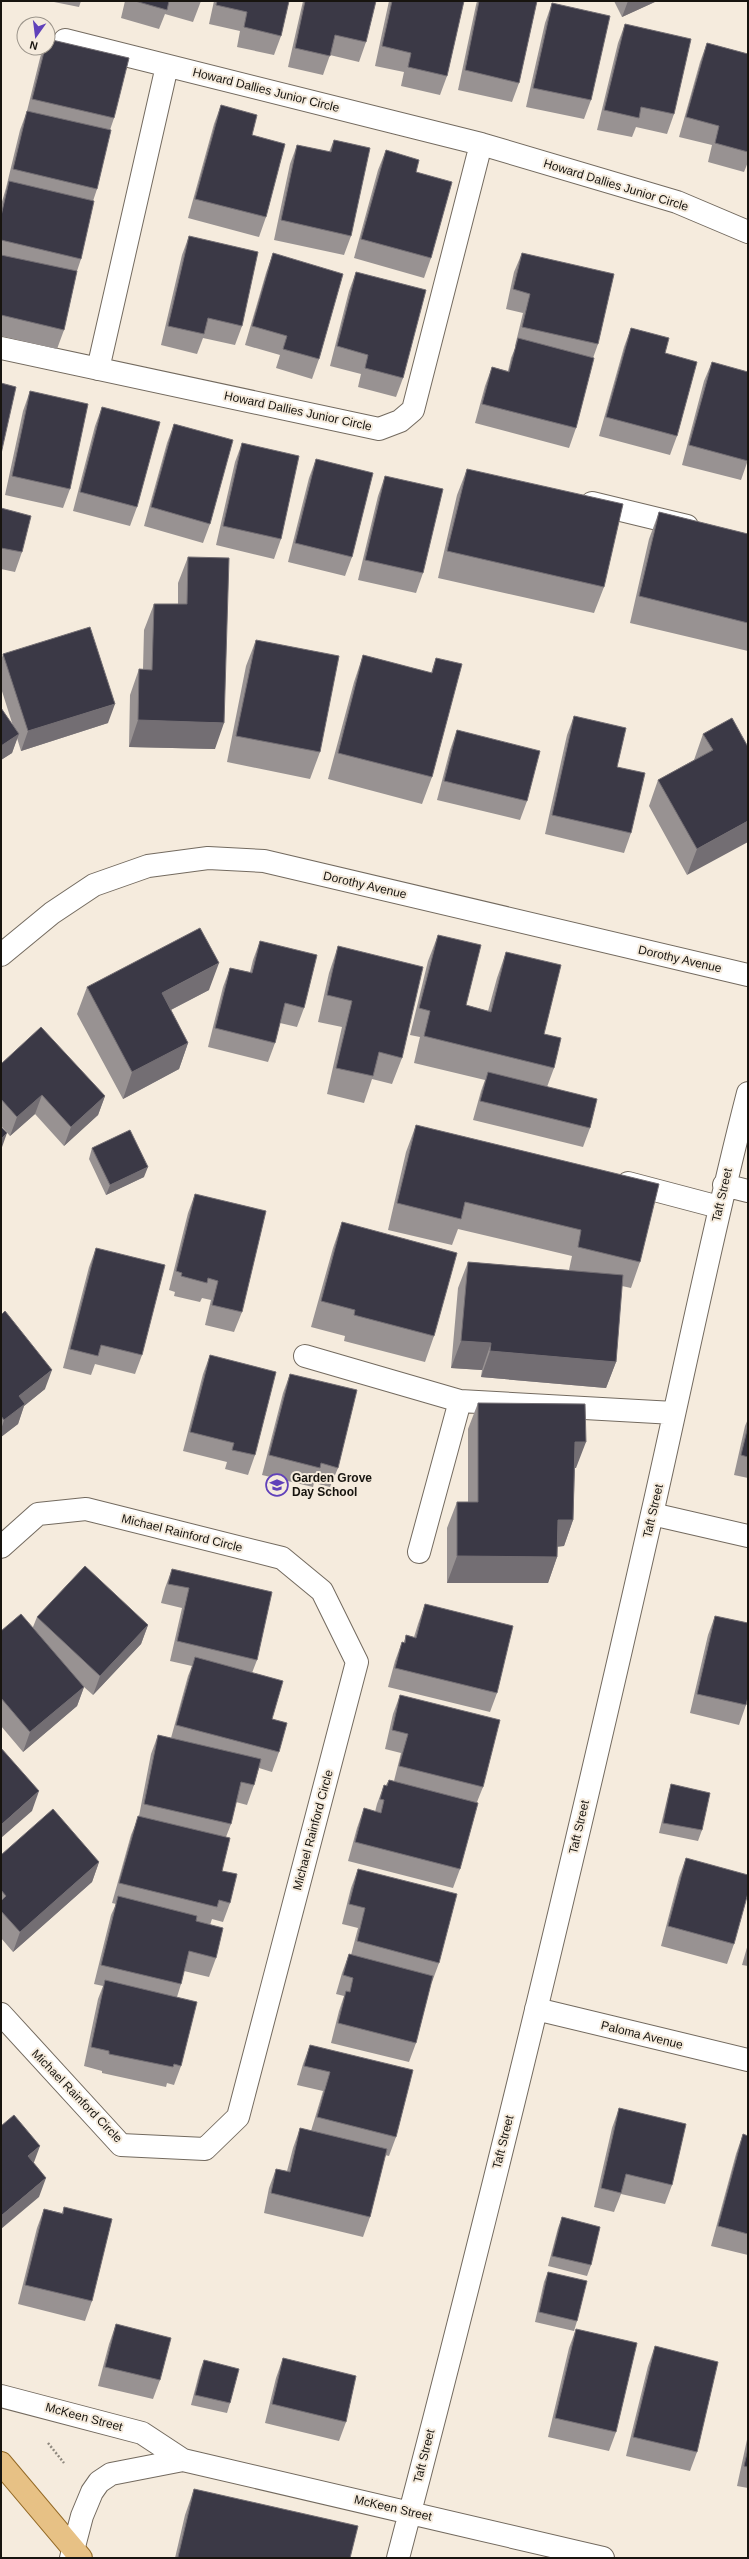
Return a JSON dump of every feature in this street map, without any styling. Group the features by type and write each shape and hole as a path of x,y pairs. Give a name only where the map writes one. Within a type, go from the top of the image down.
{"main road":[{"path":"1,2463 75,2555"}],"street":[{"name":"Howard Dallies Junior Circle","path":"65,40 481,144 677,202 748,232"},
{"path":"98,369 167,66"},
{"name":"Howard Dallies Junior Circle","path":"1,348 380,429 400,421 413,410 481,144"},
{"path":"573,498 710,532"},
{"name":"Dorothy Avenue","path":"1,955 52,913 94,885 148,866 208,858 264,861 748,975"},
{"name":"Taft Street","path":"398,2558 536,2009 652,1514 724,1185 748,1093"},
{"path":"609,1178 719,1207"},
{"path":"724,1185 748,1191"},
{"path":"305,1356 460,1401 674,1413"},
{"path":"419,1552 460,1401"},
{"name":"Michael Rainford Circle","path":"1,1547 38,1514 86,1508 282,1558 322,1591 357,1662 238,2117 205,2149 121,2145 4,2024"},
{"path":"652,1514 748,1536"},
{"name":"Paloma Avenue","path":"536,2009 748,2060"},
{"name":"McKeen Street","path":"1,2396 142,2432 183,2460 603,2558"},
{"name":"McKeen Street","path":"75,2555 82,2516 92,2492 99,2482 111,2474 183,2460"}],"building":[{"path":"135,1 169,1 167,10"},
{"path":"217,1 289,1 281,36 244,27 247,12 216,5"},
{"path":"305,1 376,1 366,42 335,35 330,56 295,48"},
{"path":"392,1 464,1 447,76 408,67 411,53 382,46"},
{"path":"479,1 537,1 519,83 465,70"},
{"path":"552,3 610,16 591,100 533,88"},
{"path":"625,24 691,39 674,114 641,107 639,118 604,110"},
{"path":"56,41 129,58 114,118 32,99 43,56 56,56"},
{"path":"707,43 748,54 748,152 715,143 719,126 686,117"},
{"path":"221,105 257,115 252,135 285,144 266,217 195,199"},
{"path":"27,111 111,130 97,189 13,169"},
{"path":"334,140 370,148 351,236 281,220 297,145 331,152"},
{"path":"386,150 419,160 416,172 452,182 431,258 361,239"},
{"path":"9,181 94,201 81,259 1,240 1,216"},
{"path":"189,236 258,252 242,326 208,318 204,334 168,326"},
{"path":"273,253 343,274 319,359 283,349 287,336 252,326"},
{"path":"522,253 614,274 598,344 522,327 530,294 513,289"},
{"path":"1,255 77,271 64,330 1,315"},
{"path":"356,272 426,290 403,378 365,368 368,355 337,346"},
{"path":"631,328 669,338 665,353 697,362 677,436 606,417"},
{"path":"518,338 594,358 576,428 482,404 492,367 509,372"},
{"path":"712,362 748,372 748,461 689,445"},
{"path":"1,383 16,387 1,454"},
{"path":"30,391 88,404 70,489 12,476"},
{"path":"102,407 160,422 137,507 80,492"},
{"path":"174,424 233,440 210,524 151,507"},
{"path":"242,443 299,456 281,539 223,526"},
{"path":"316,459 373,473 352,557 295,543"},
{"path":"467,469 623,504 604,587 447,551"},
{"path":"385,476 443,489 423,573 365,560"},
{"path":"1,508 31,516 22,552 1,548"},
{"path":"659,512 748,534 748,623 639,596"},
{"path":"188,557 229,558 224,723 138,720 139,669 152,670 154,604 187,604"},
{"path":"90,627 115,704 28,731 3,654"},
{"path":"256,640 339,656 320,752 236,736"},
{"path":"363,655 432,673 436,658 462,664 432,777 338,753"},
{"path":"1,708 19,734 1,746"},
{"path":"574,716 626,728 617,767 645,773 631,833 552,815"},
{"path":"732,718 748,747 748,821 697,849 658,780 713,750 703,734"},
{"path":"457,730 540,751 527,801 444,781"},
{"path":"200,928 219,963 162,993 188,1043 132,1072 87,987"},
{"path":"438,935 481,945 466,1005 491,1012 506,952 561,965 544,1034 561,1038 554,1068 424,1036 430,1011 419,1008"},
{"path":"260,941 317,955 304,1008 285,1003 275,1043 215,1028 230,968 252,973"},
{"path":"338,946 423,967 402,1058 379,1052 373,1076 336,1068 352,1001 327,995"},
{"path":"41,1027 105,1096 71,1127 42,1095 17,1117 1,1099 1,1064"},
{"path":"488,1072 597,1099 590,1128 480,1101"},
{"path":"416,1125 659,1184 640,1262 578,1247 581,1230 465,1202 461,1219 397,1203"},
{"path":"1,1127 7,1133 1,1139"},
{"path":"130,1130 148,1167 110,1185 92,1148"},
{"path":"195,1194 266,1211 242,1312 212,1305 218,1281 208,1278 207,1283 181,1276 182,1273 176,1271"},
{"path":"342,1222 457,1253 434,1336 354,1315 355,1310 321,1301"},
{"path":"96,1248 165,1265 142,1355 101,1345 98,1356 70,1349"},
{"path":"468,1262 623,1275 616,1362 490,1351 491,1343 461,1341"},
{"path":"5,1311 52,1370 19,1396 25,1404 4,1420 1,1416 1,1315"},
{"path":"210,1355 276,1372 255,1455 232,1450 234,1443 190,1432"},
{"path":"290,1374 357,1390 338,1468 321,1463 320,1468 269,1455"},
{"path":"478,1403 585,1404 586,1442 575,1442 573,1520 558,1520 557,1557 457,1556 457,1502 478,1502"},
{"path":"748,1426 748,1457 741,1455"},
{"path":"85,1566 148,1625 100,1676 37,1617"},
{"path":"172,1569 272,1592 257,1660 177,1641 189,1588 168,1584"},
{"path":"425,1604 513,1626 497,1693 395,1668 402,1642 405,1643 406,1635 416,1638"},
{"path":"21,1614 84,1687 30,1732 1,1698 1,1631"},
{"path":"715,1616 748,1623 748,1697 746,1705 697,1694"},
{"path":"195,1657 283,1681 272,1719 287,1723 279,1752 176,1725"},
{"path":"400,1695 500,1720 483,1787 399,1766 408,1734 392,1730"},
{"path":"158,1735 261,1759 254,1785 241,1782 231,1824 144,1804"},
{"path":"1,1748 39,1791 1,1825"},
{"path":"389,1780 478,1803 460,1869 355,1842 364,1808 381,1813 384,1800 380,1799 384,1785 387,1786"},
{"path":"671,1784 710,1793 702,1830 663,1823"},
{"path":"53,1809 99,1862 20,1932 1,1911 1,1901 6,1896 1,1890 1,1855"},
{"path":"138,1816 230,1838 222,1871 237,1874 230,1903 219,1900 217,1907 119,1883"},
{"path":"686,1858 748,1875 748,1893 734,1944 668,1926"},
{"path":"358,1869 457,1894 439,1963 357,1941 365,1908 349,1904"},
{"path":"118,1896 197,1916 196,1921 223,1928 216,1958 189,1951 181,1984 101,1965"},
{"path":"349,1954 433,1976 416,2043 338,2023 346,1991 350,1992 353,1978 343,1975"},
{"path":"105,1980 197,2002 181,2066 174,2064 173,2067 109,2054 109,2051 91,2047"},
{"path":"310,2045 413,2070 396,2137 317,2117 330,2072 304,2066"},
{"path":"619,2108 686,2124 672,2185 626,2174 621,2193 601,2188"},
{"path":"14,2115 40,2146 28,2156 46,2178 1,2216 1,2126"},
{"path":"300,2128 387,2149 370,2217 271,2193 276,2169 290,2172"},
{"path":"743,2134 748,2136 748,2234 718,2226"},
{"path":"64,2207 112,2219 92,2301 25,2285 44,2209 63,2214"},
{"path":"562,2217 600,2227 591,2265 552,2256"},
{"path":"548,2272 587,2281 577,2321 539,2312"},
{"path":"116,2324 171,2338 160,2380 105,2367"},
{"path":"576,2329 637,2343 616,2432 555,2418"},
{"path":"655,2346 718,2362 697,2452 633,2437"},
{"path":"283,2358 356,2376 346,2422 272,2404"},
{"path":"204,2360 239,2369 230,2403 195,2395"},
{"path":"748,2449 748,2467 744,2466"},
{"path":"194,2489 358,2526 350,2558 178,2557"}],"place":[{"name":"Garden Grove Day School","path":"277,1485"}]}
